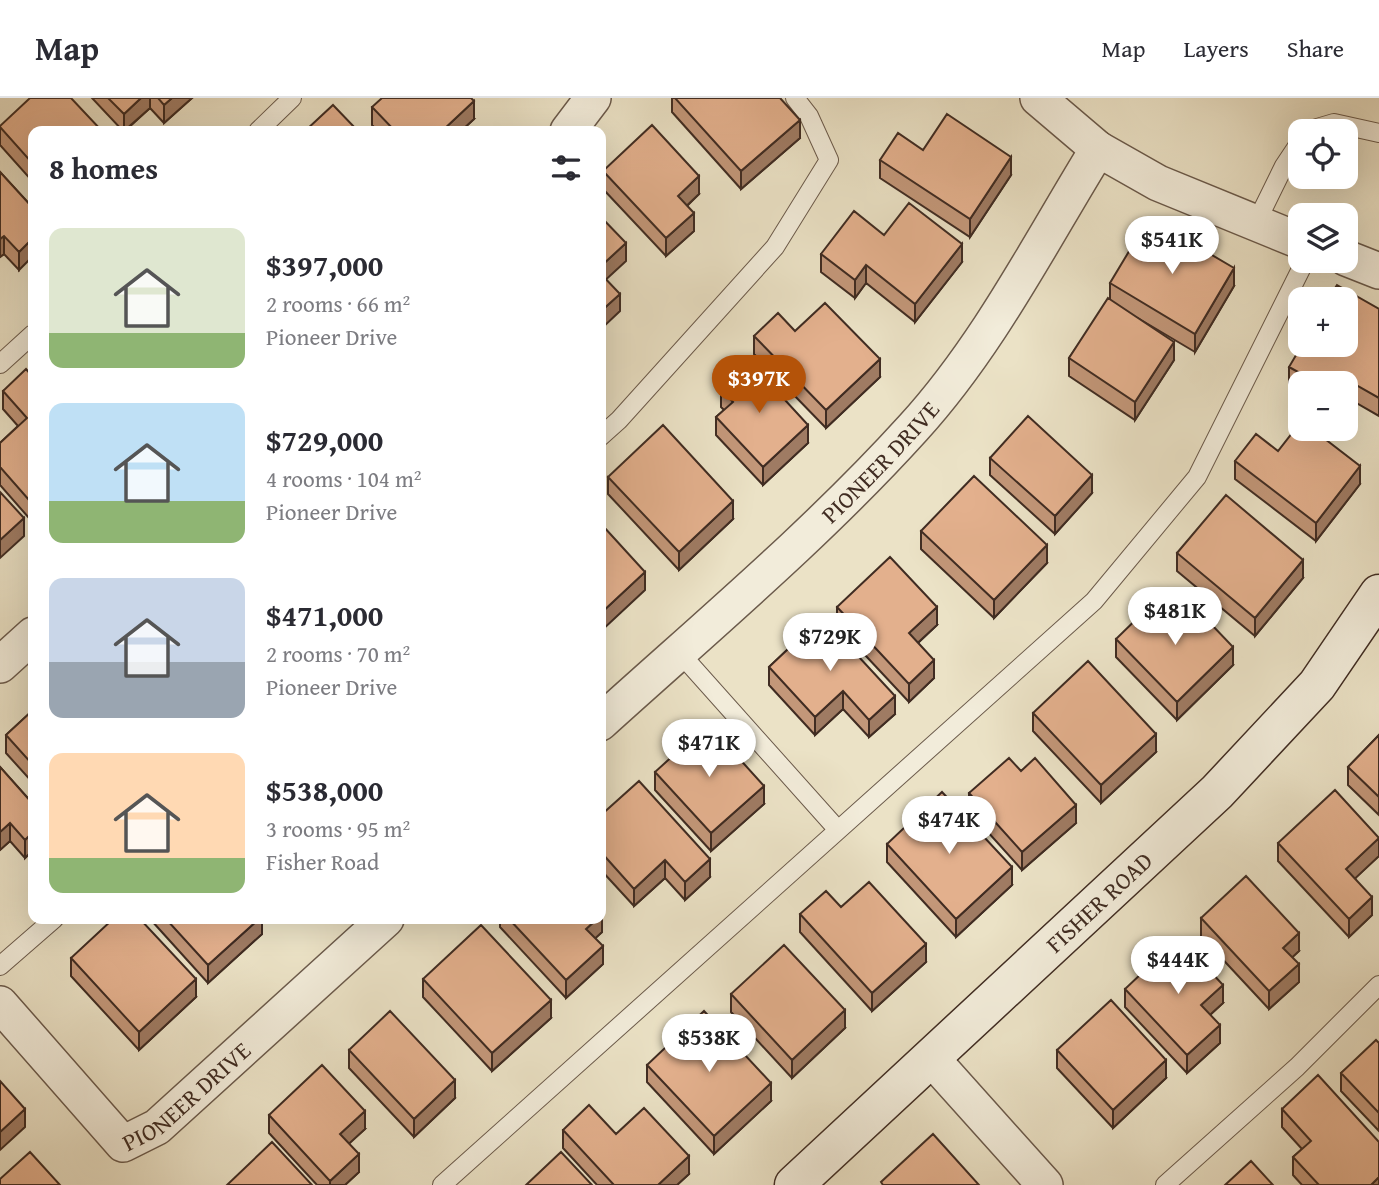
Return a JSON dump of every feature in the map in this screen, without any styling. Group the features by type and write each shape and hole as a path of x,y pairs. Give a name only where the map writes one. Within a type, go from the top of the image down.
{"street":[{"path":"572,126 593,98"},
{"path":"1038,98 1098,149 1158,183 1288,235"},
{"name":"PIONEER DRIVE","path":"606,718 817,526 914,427 970,357 1098,149"},
{"path":"1358,263 1379,271"},
{"name":"FISHER ROAD","path":"794,1185 1217,792 1317,685 1379,594"},
{"path":"0,665 28,640"},
{"name":"PIONEER DRIVE","path":"0,1004 123,1144 157,1127 380,924"},
{"path":"932,1059 1045,1185"}],"lane":[{"path":"263,126 292,98"},
{"path":"606,432 620,420 775,247 829,160 809,116 795,98"},
{"path":"1358,128 1379,133"},
{"path":"1256,223 1288,160"},
{"path":"442,1185 1094,601 1197,477 1299,273"},
{"path":"0,364 28,339"},
{"path":"679,652 838,830"},
{"path":"0,966 48,924"},
{"path":"1165,1185 1297,1067 1379,985"}],"building":[{"path":"30,98 71,98 97,126 28,126 28,158 0,126"},
{"path":"108,98 141,98 124,114"},
{"path":"158,98 172,98 164,105"},
{"path":"382,98 471,98 474,101 447,126 390,126 372,107"},
{"path":"675,98 780,98 800,120 741,171"},
{"path":"333,105 353,126 310,126"},
{"path":"947,114 1011,157 970,219 880,160 898,133 923,150"},
{"path":"652,125 699,176 678,196 694,213 666,238 606,174 606,168"},
{"path":"0,172 28,203 28,243 19,252 4,236 0,239"},
{"path":"909,203 962,244 915,304 866,265 855,280 821,254 854,211 884,235"},
{"path":"1149,218 1234,268 1195,334 1110,283"},
{"path":"606,222 626,243 606,261"},
{"path":"606,279 620,294 606,307"},
{"path":"1358,297 1379,309 1379,398 1358,386 1358,371 1296,371 1289,367 1295,357 1358,357"},
{"path":"1108,298 1174,342 1135,402 1069,358"},
{"path":"825,303 880,359 826,410 754,336 778,313 795,331"},
{"path":"750,362 808,425 763,467 716,417 733,402 721,389"},
{"path":"26,369 28,371 28,499 0,467 0,443 27,418 3,391"},
{"path":"1028,416 1092,475 1055,516 990,458"},
{"path":"663,425 733,501 679,552 608,477"},
{"path":"1256,434 1278,451 1288,438 1288,441 1328,441 1360,466 1316,523 1235,461"},
{"path":"974,476 1047,545 994,600 921,531"},
{"path":"0,492 24,518 0,540"},
{"path":"1226,495 1303,560 1255,618 1177,553"},
{"path":"606,529 645,572 606,608"},
{"path":"890,557 937,607 909,633 934,660 909,684 837,607"},
{"path":"1188,600 1233,647 1177,702 1116,639 1154,602 1169,619"},
{"path":"822,617 895,696 869,720 843,691 815,717 769,667"},
{"path":"1088,661 1156,734 1101,785 1033,713"},
{"path":"28,715 28,759 6,735"},
{"path":"708,724 764,786 711,833 655,772"},
{"path":"1379,735 1379,797 1348,767"},
{"path":"1009,758 1021,771 1035,758 1076,805 1022,852 969,793"},
{"path":"0,767 28,798 28,837 25,840 10,823 0,832"},
{"path":"639,781 710,859 685,882 665,860 634,889 606,858 606,811"},
{"path":"1335,790 1379,838 1346,869 1372,897 1349,919 1278,843"},
{"path":"942,792 1012,867 956,919 887,844"},
{"path":"1246,876 1299,933 1283,948 1299,964 1269,991 1201,918"},
{"path":"869,882 926,944 872,993 800,914 826,891 841,907"},
{"path":"108,924 145,924 196,979 139,1032 71,958"},
{"path":"171,924 253,924 208,965"},
{"path":"514,924 592,924 586,929 603,946 566,980"},
{"path":"481,925 551,1000 492,1053 423,979"},
{"path":"1179,938 1223,985 1201,1005 1220,1025 1187,1055 1125,989"},
{"path":"784,945 845,1010 792,1060 731,994"},
{"path":"1111,1000 1166,1060 1113,1110 1057,1050"},
{"path":"390,1011 455,1080 414,1119 349,1050"},
{"path":"704,1011 771,1083 714,1136 647,1065"},
{"path":"1376,1040 1379,1043 1379,1113 1341,1073"},
{"path":"322,1065 365,1111 340,1134 359,1154 330,1181 269,1115"},
{"path":"1318,1075 1379,1142 1379,1177 1371,1185 1319,1185 1293,1157 1311,1141 1282,1109"},
{"path":"0,1081 25,1109 0,1132"},
{"path":"589,1105 616,1134 644,1108 689,1156 658,1185 614,1185 563,1130"},
{"path":"933,1134 979,1185 883,1185 881,1182"},
{"path":"272,1142 312,1185 227,1185"},
{"path":"30,1152 60,1185 0,1185 0,1179"},
{"path":"561,1152 592,1185 526,1185"},
{"path":"1251,1161 1273,1185 1225,1185"}]}
